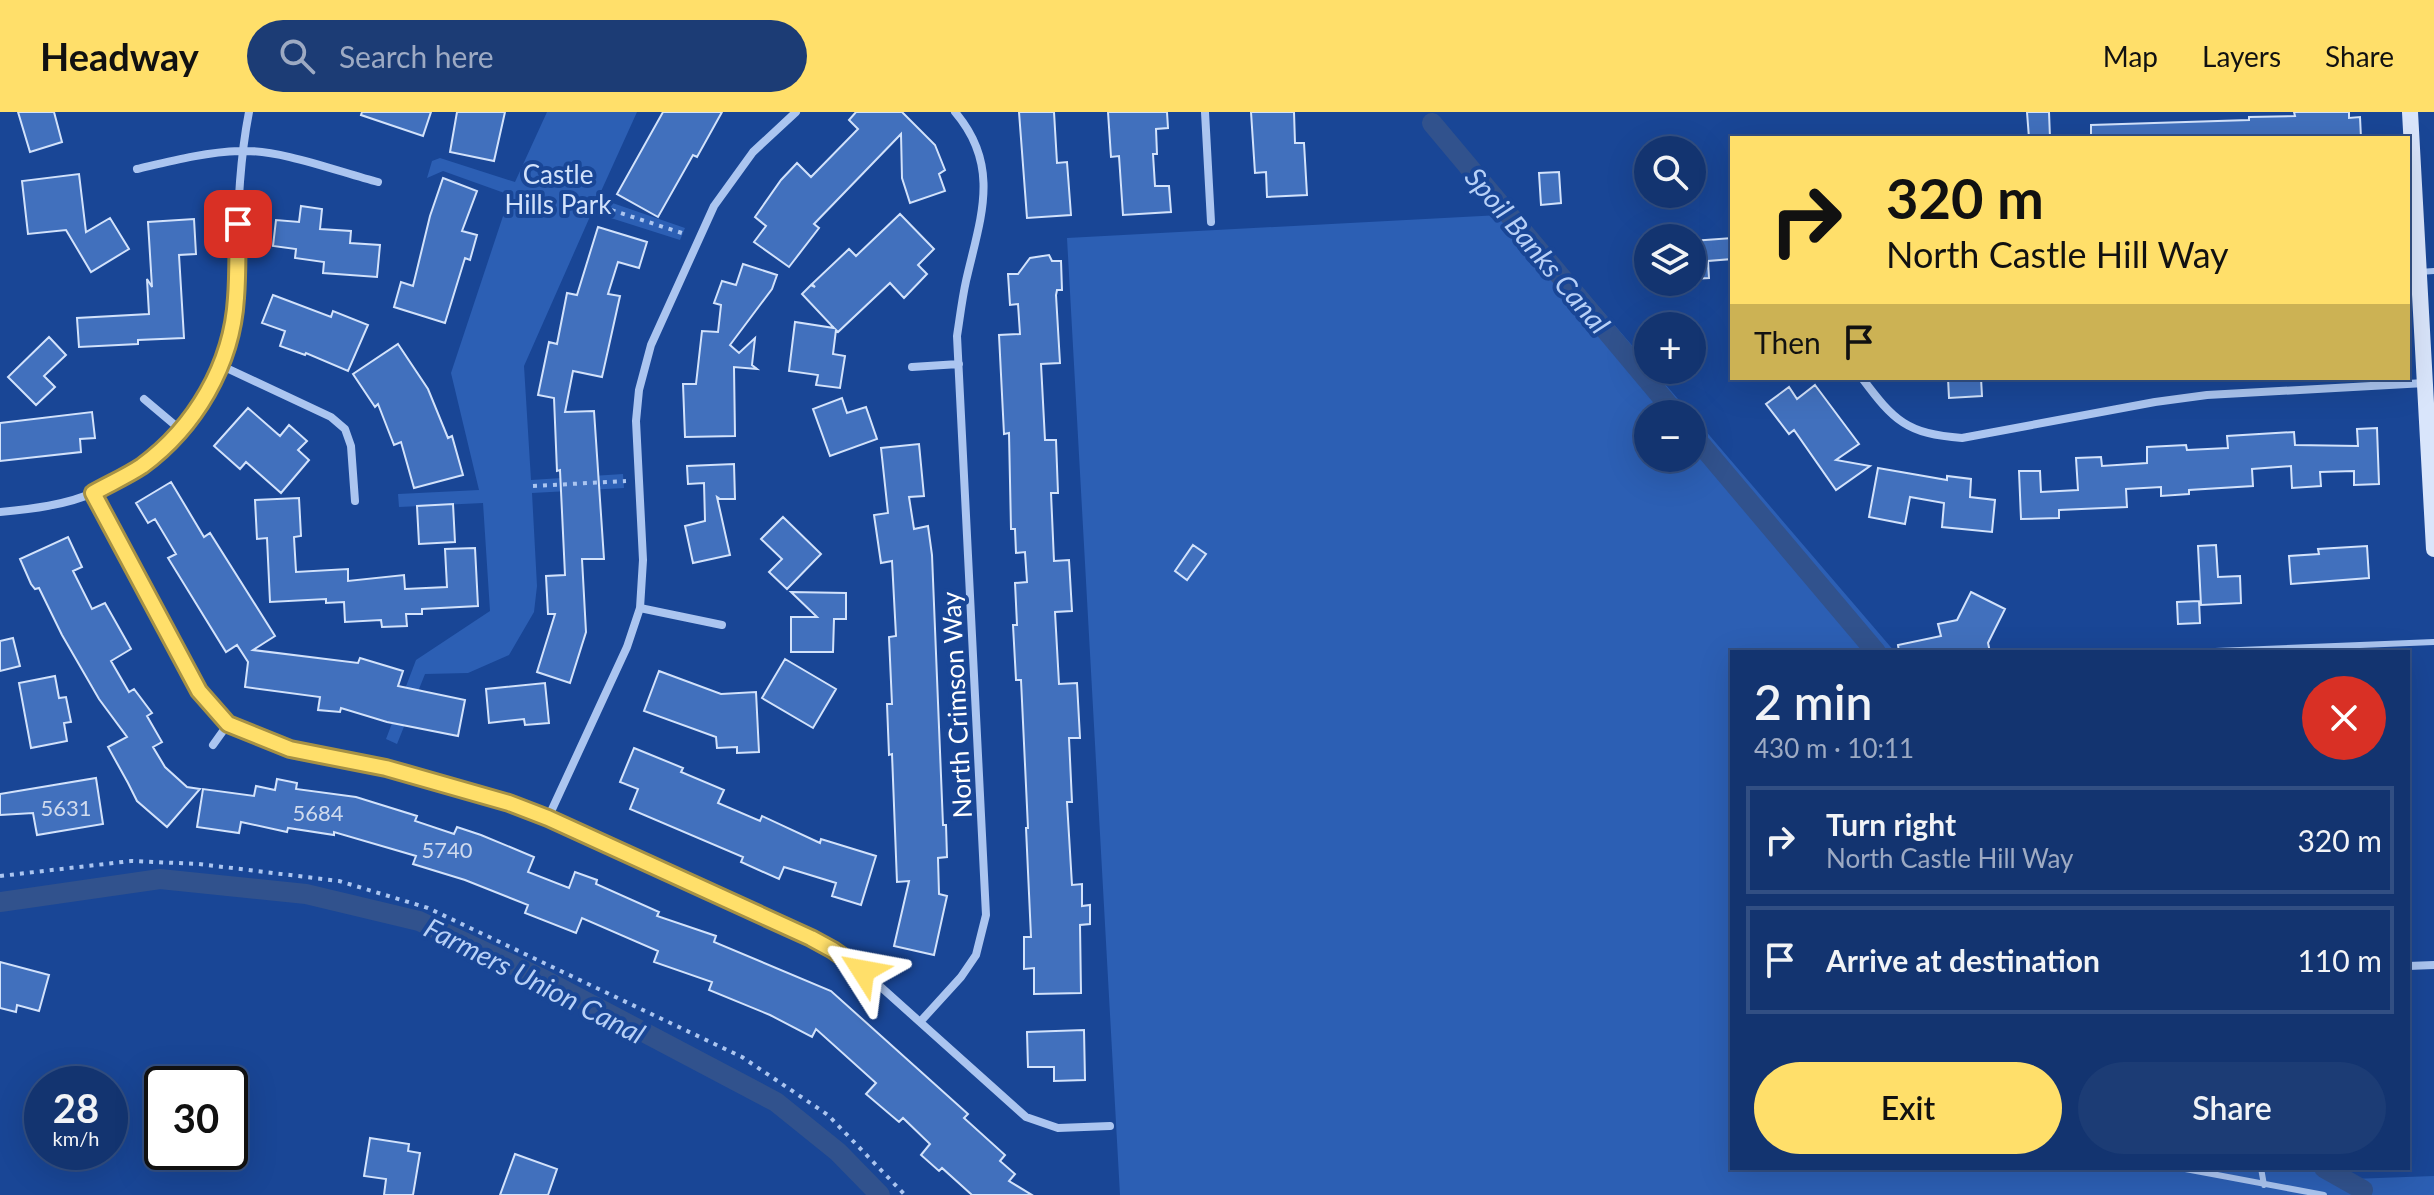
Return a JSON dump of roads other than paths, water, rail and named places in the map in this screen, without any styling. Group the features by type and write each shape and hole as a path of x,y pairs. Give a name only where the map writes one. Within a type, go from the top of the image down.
{"street":[{"path":"0,512 34,508 93,493 141,466 182,431 208,393 231,330 236,300 243,151 249,112"},
{"path":"548,818 627,647 640,608 643,560 636,421 639,390 651,345 699,235 722,194 753,152 796,112"},
{"name":"North Crimson Way","path":"920,1022 961,977 976,955 986,915 957,336 965,285 983,212 986,183 978,148 955,112"},
{"path":"1205,112 1211,222"},
{"path":"2410,112 2426,272 2425,383 2434,549"},
{"path":"137,169 181,158 243,151 278,156 378,182"},
{"path":"912,367 959,364"},
{"path":"220,365 331,417 345,429 351,446 355,501"},
{"path":"1863,380 1888,413 1911,428 1936,436 1962,438 2207,395 2425,383"},
{"path":"144,399 182,431"},
{"path":"93,493 199,691 228,724 290,749 386,768 509,803 548,818 833,950 863,971 1026,1117 1058,1128 1110,1126"},
{"path":"640,608 722,625"},
{"path":"213,745 228,724"},
{"path":"2410,966 2434,965"}],"lane":[{"path":"2240,650 2434,642"},
{"path":"2190,1170 2324,1195"},
{"path":"2261,1170 2264,1185"}],"waterway":[{"name":"Spoil Banks Canal","path":"1432,123 1664,400"},
{"name":"Spoil Banks Canal","path":"1706,451 1874,650"},
{"name":"Farmers Union Canal","path":"0,902 160,879 306,894 419,921 543,979 776,1102 838,1152 880,1195"},
{"name":"Spoil Banks Canal","path":"2328,1170 2363,1190"}],"park label":[{"name":"Castle Hills Park","path":"558,189"}]}
